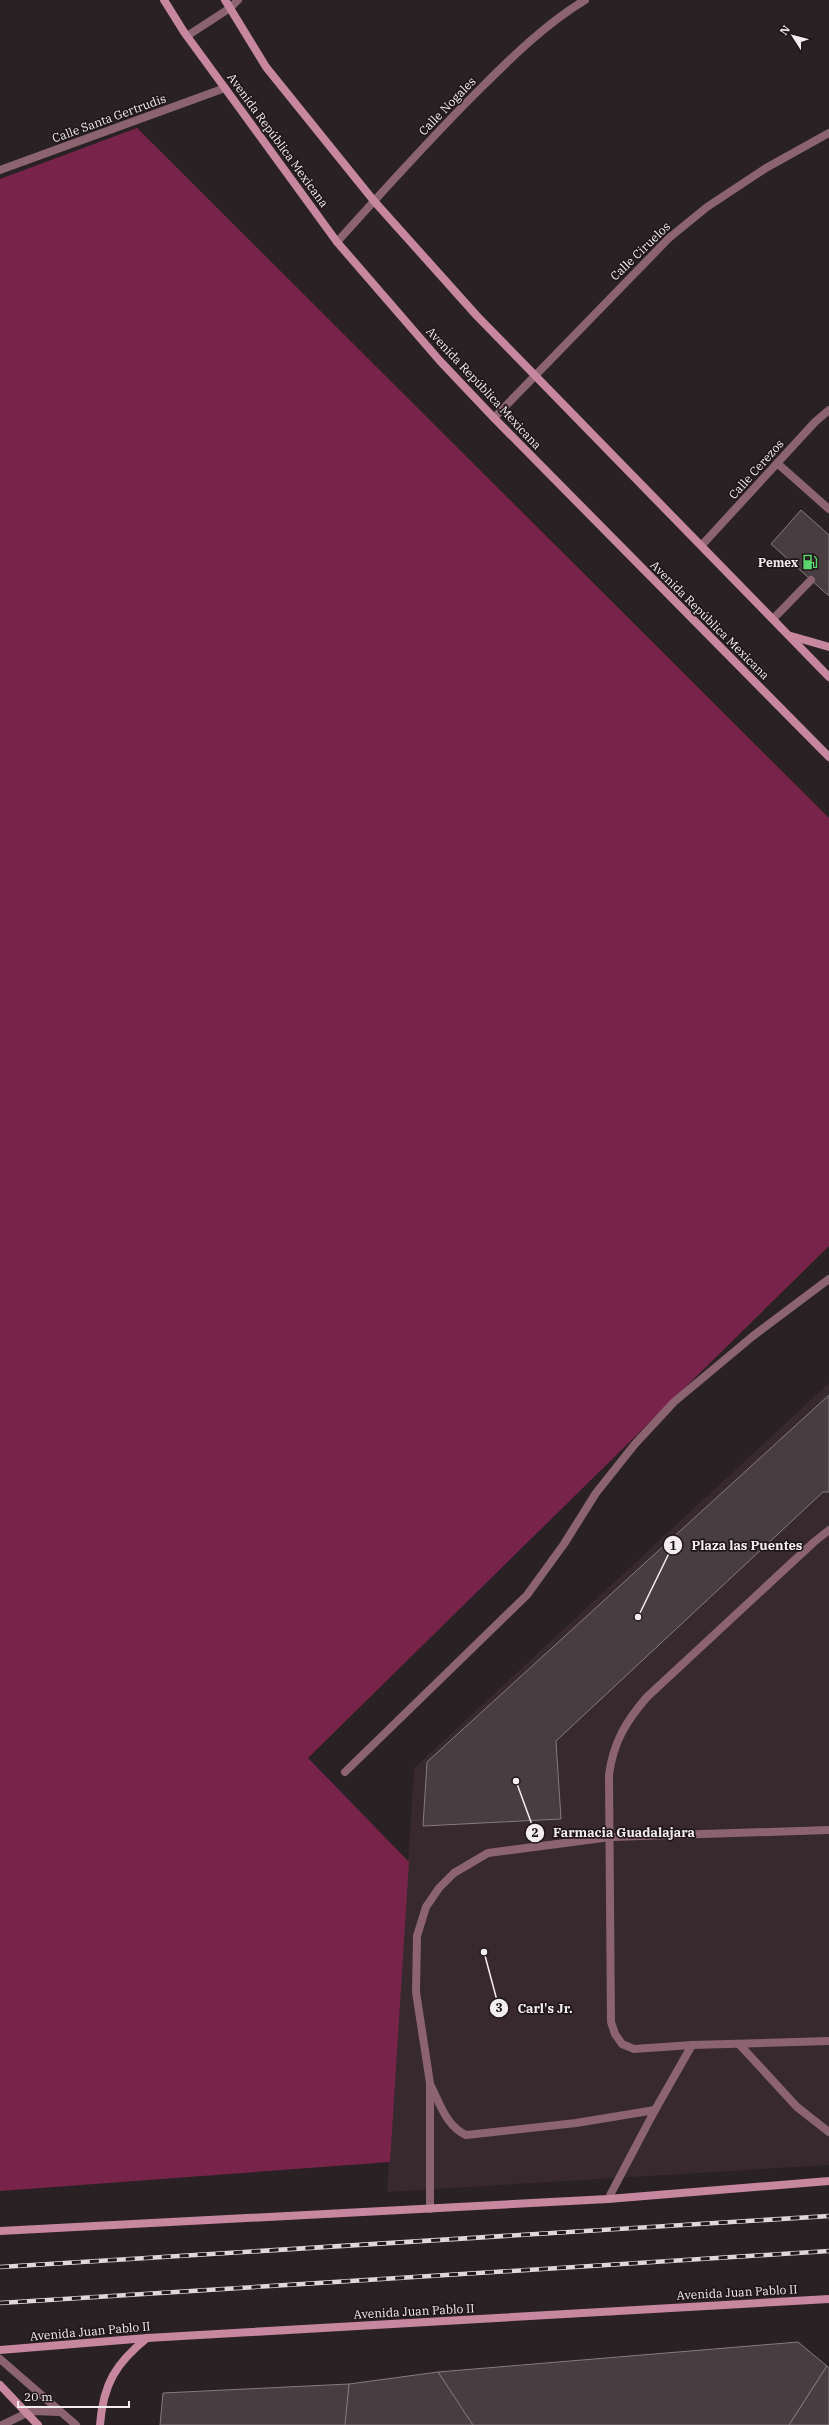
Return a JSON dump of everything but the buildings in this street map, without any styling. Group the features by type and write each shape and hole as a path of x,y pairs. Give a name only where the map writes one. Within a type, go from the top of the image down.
{"street":[{"name":"Avenida República Mexicana","path":"164,0 187,36 337,242 440,361 494,418 829,757"},
{"path":"225,0 266,67 374,201 477,316 702,545 829,677"},
{"path":"187,36 230,8 238,0"},
{"name":"Calle Nogales","path":"337,242 452,116 514,56 563,13 585,0"},
{"name":"Calle Santa Gertrudis","path":"0,170 225,88"},
{"name":"Calle Ciruelos","path":"494,418 537,376 623,284 669,238 707,207 766,168 829,133"},
{"name":"Calle Cerezos","path":"702,545 777,463 829,410"},
{"path":"777,463 829,509"},
{"path":"773,618 811,580"},
{"path":"790,636 829,647"},
{"path":"345,1772 527,1596 564,1544 596,1493 635,1444 674,1402 753,1336 829,1279"},
{"path":"829,1530 814,1542 647,1697 630,1717 619,1736 612,1755 609,1776 611,1837 611,2022 615,2034 622,2044 634,2049 692,2045 829,2041"},
{"path":"430,2209 430,2083 416,1992 417,1936 426,1907 439,1888 454,1873 488,1853 611,1837 829,1830"},
{"path":"739,2044 797,2107 829,2132"},
{"path":"608,2199 655,2110 692,2045"},
{"path":"430,2083 451,2125 466,2135 576,2123 655,2110"},
{"path":"0,2231 608,2199 829,2181"},
{"name":"Avenida Juan Pablo II","path":"0,2350 148,2338 829,2299"},
{"path":"100,2425 102,2406 107,2386 117,2367 131,2351 148,2338"},
{"path":"0,2359 59,2412 76,2425"},
{"path":"0,2385 38,2425"},
{"path":"2,2425 31,2411 59,2412"}],"shaded area":[{"path":"137,128 829,818 829,1246 308,1758 409,1862 390,2162 0,2191 0,179"},
{"path":"829,1383 829,2165 387,2192 414,1768"}],"railway":[{"path":"0,2267 829,2216"},
{"path":"0,2303 829,2251"}],"place":[{"name":"Pemex","path":"810,562"},
{"name":"Plaza las Puentes","path":"638,1617"},
{"name":"Farmacia Guadalajara","path":"516,1781"},
{"name":"Carl's Jr.","path":"484,1952"}]}
